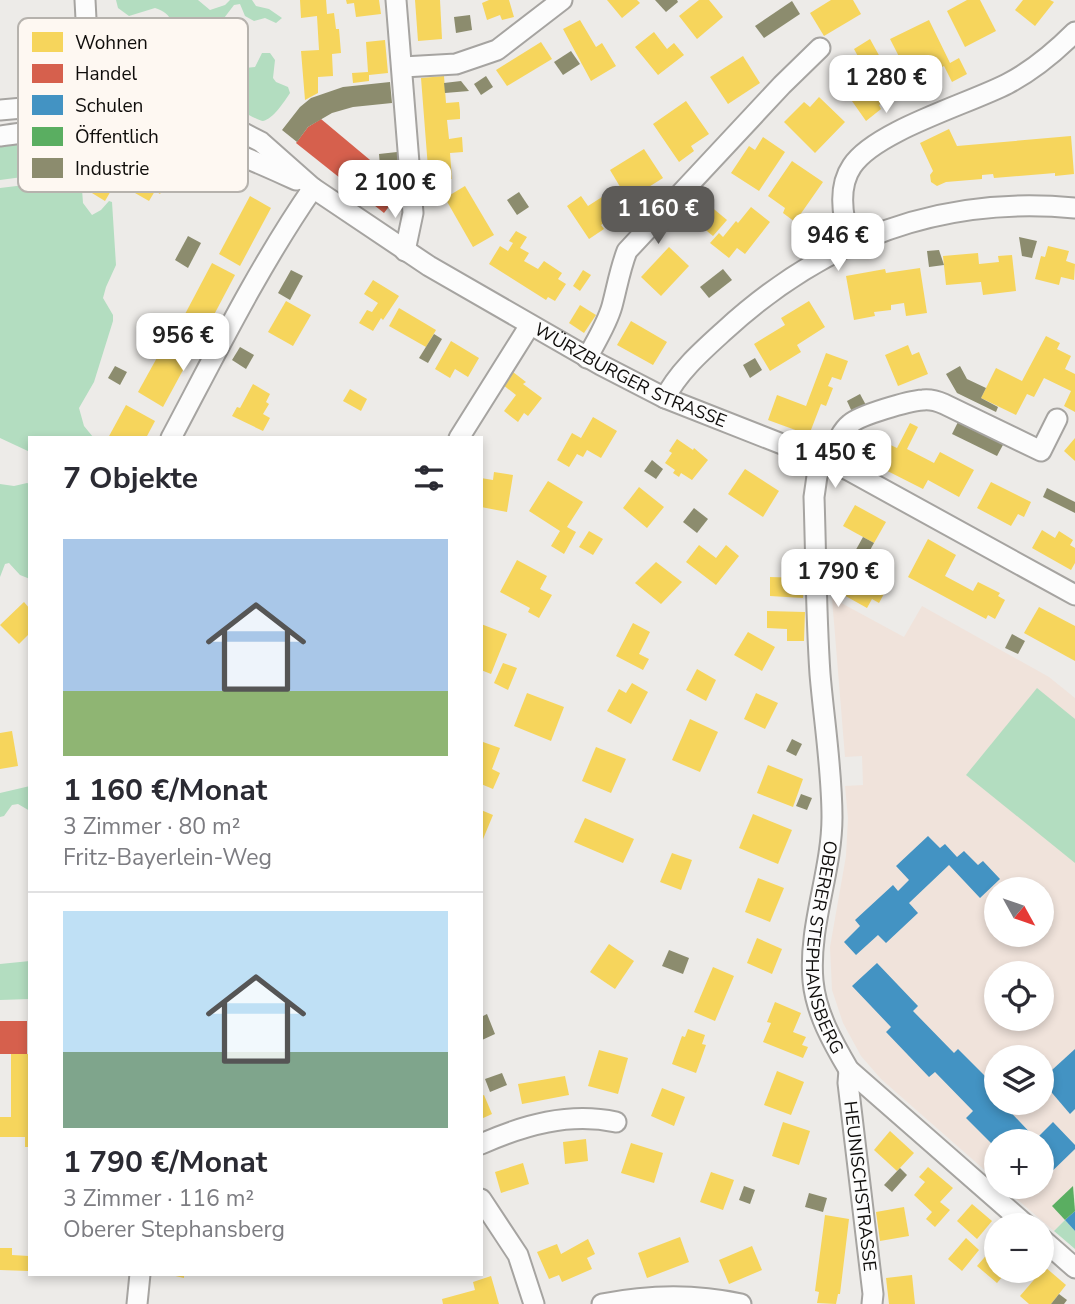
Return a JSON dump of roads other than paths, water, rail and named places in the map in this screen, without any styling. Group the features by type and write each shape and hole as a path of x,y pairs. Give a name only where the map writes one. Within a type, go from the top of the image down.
{"street":[{"path":"85,0 86,18"},
{"path":"396,0 414,213 405,251"},
{"path":"403,67 456,64 497,50 562,0"},
{"path":"851,244 845,226 844,186 859,157 885,137 972,100 1031,71 1075,32"},
{"path":"587,358 606,323 627,251 820,48"},
{"name":"WÜRZBURGER STRASSE","path":"0,110 18,108"},
{"name":"WÜRZBURGER STRASSE","path":"0,136 18,134"},
{"name":"WÜRZBURGER STRASSE","path":"248,136 261,142 313,188 405,251 587,358 665,398 826,461 888,490 1075,595"},
{"name":"WÜRZBURGER STRASSE","path":"248,159 313,188"},
{"path":"173,436 229,328 289,223 313,188"},
{"path":"665,398 684,371 743,314 806,267 851,244 881,232 955,212 1015,206 1075,208"},
{"path":"460,436 530,325"},
{"name":"OBERER STEPHANSBERG","path":"1012,1213 849,1070 833,1044 820,1010 813,983 812,959 829,859 832,817 818,643 815,487 839,437 852,422 897,405 934,400 1041,451 1057,419"},
{"name":"HEUNISCHSTRASSE","path":"849,1070 848,1083 872,1304"},
{"path":"483,1143 512,1130 546,1122 597,1118 616,1122"},
{"path":"483,1202 518,1255 534,1304"},
{"path":"1054,1249 1075,1268"},
{"path":"137,1304 140,1276"},
{"path":"602,1304 645,1298 694,1297 741,1304"}]}
